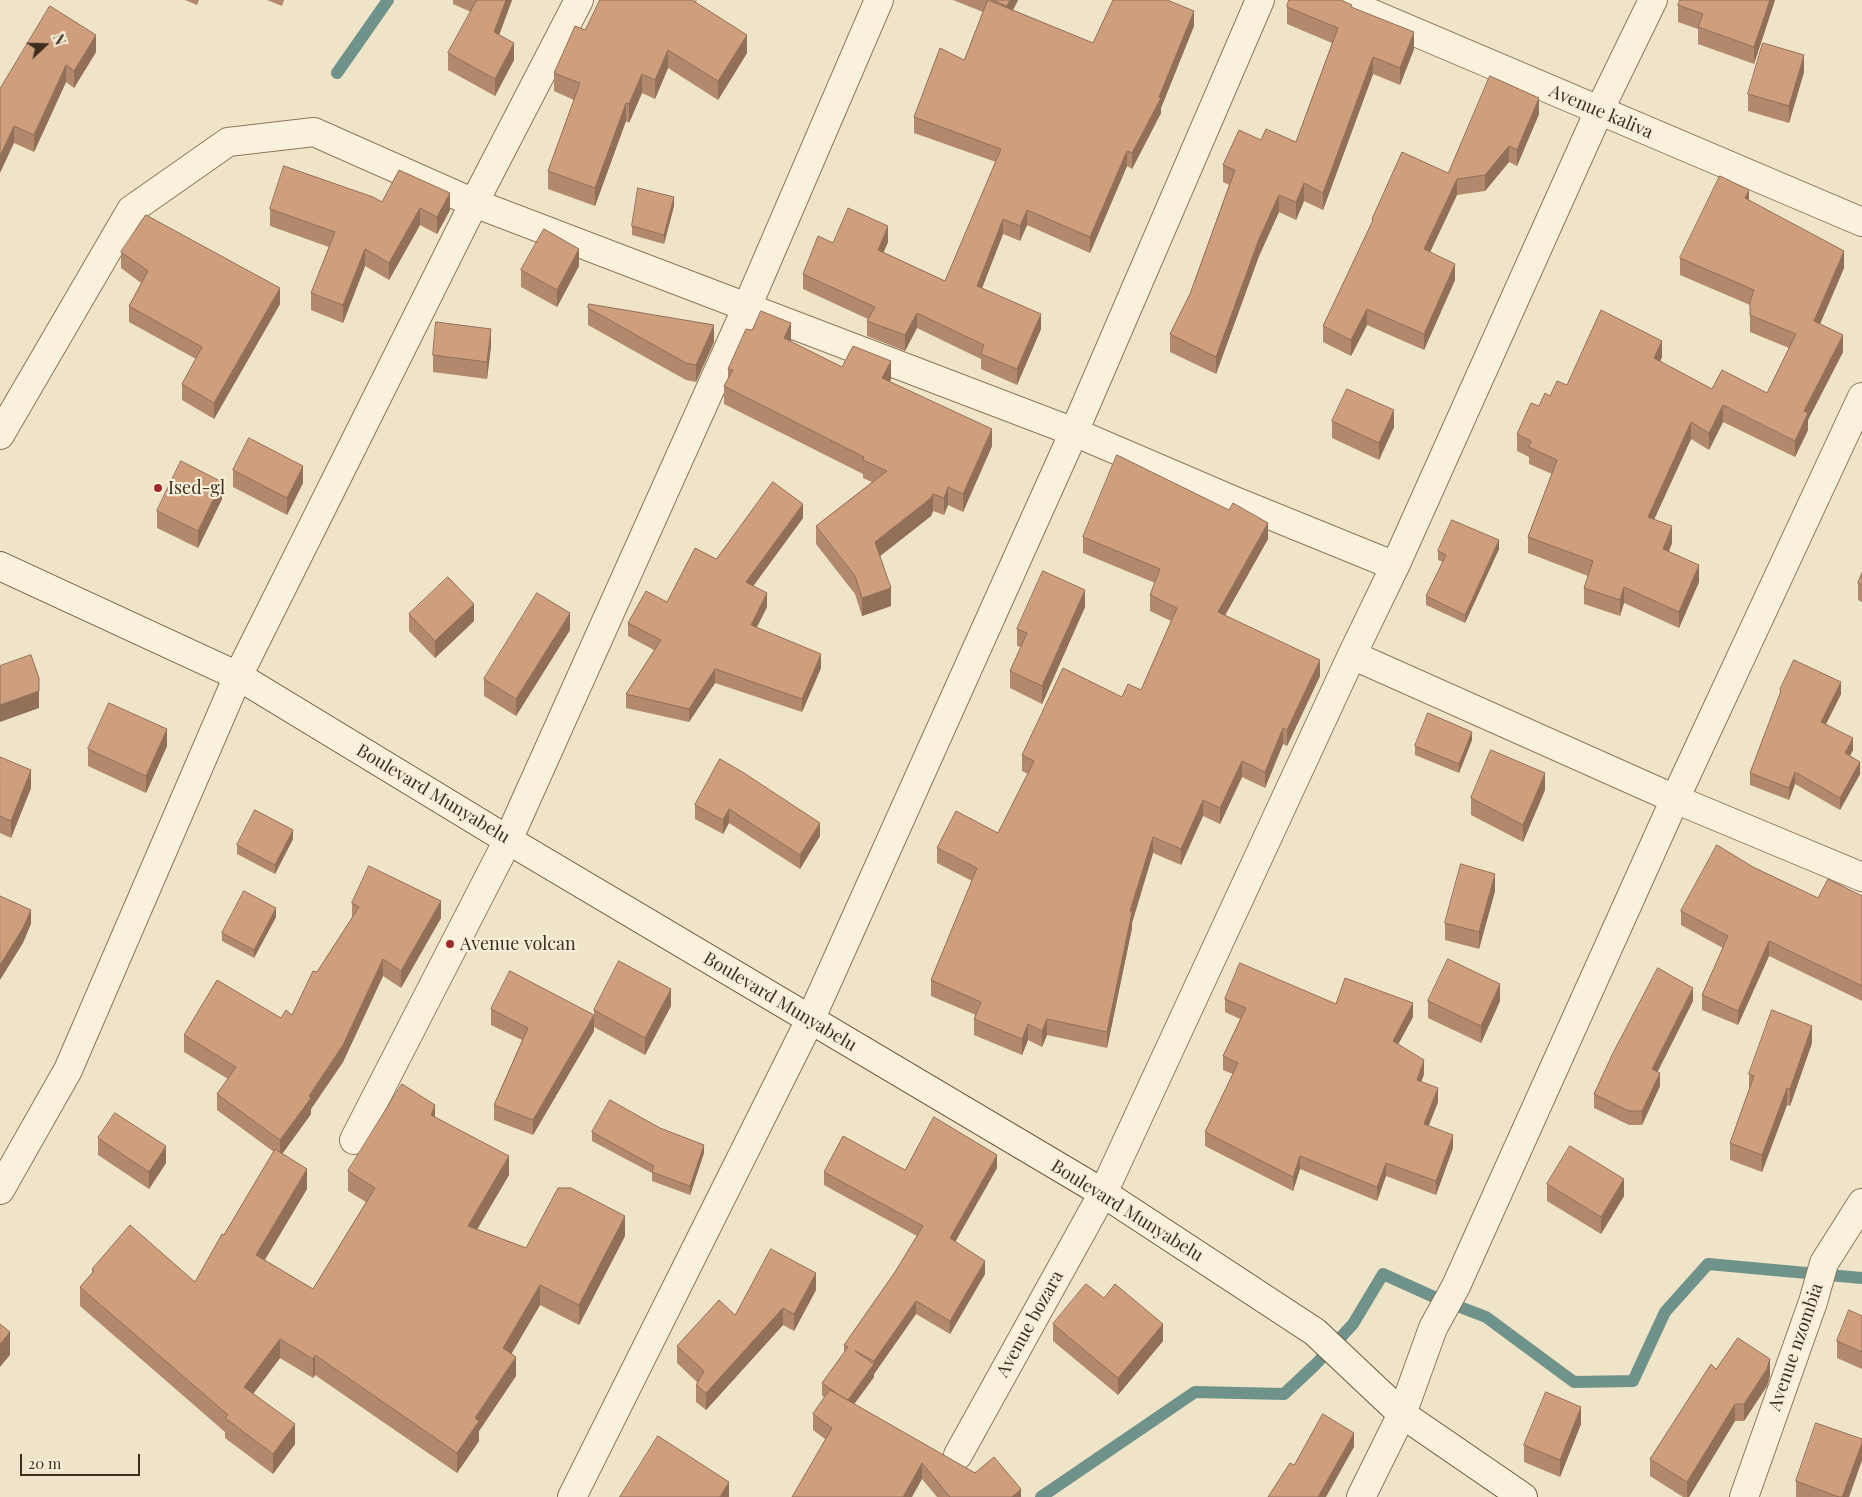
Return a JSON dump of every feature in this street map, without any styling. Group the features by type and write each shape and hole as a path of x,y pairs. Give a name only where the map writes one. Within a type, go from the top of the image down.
{"street":[{"path":"0,1190 68,1070 238,676 474,203 579,0"},
{"path":"354,1140 508,840 747,307 879,0"},
{"path":"572,1497 810,1020 1074,432 1260,0"},
{"name":"Avenue kaliva","path":"1340,0 1862,222"},
{"name":"Avenue bozara","path":"958,1454 1103,1193 1395,566 1599,111 1653,0"},
{"path":"0,435 131,210 228,142 314,132 474,203 1074,432 1395,566"},
{"path":"1361,1497 1402,1414 1433,1328 1456,1286 1675,799 1862,398"},
{"name":"Boulevard Munyabelu","path":"0,566 238,676 508,840 1103,1193 1315,1332 1402,1414 1523,1497"},
{"path":"1352,655 1675,799 1862,877"},
{"name":"Avenue nzombia","path":"1744,1497 1813,1302 1824,1263 1862,1203"}],"building":[{"path":"477,0 506,0 494,32 514,43 495,79 448,53"},
{"path":"600,0 692,0 747,35 718,81 668,50 655,80 642,74 629,104 626,103 595,188 548,171 580,83 554,73 575,26 585,30"},
{"path":"988,0 1093,43 1113,0 1167,0 1194,11 1159,97 1161,98 1132,153 1127,151 1090,237 1027,210 1020,226 1003,219 977,286 1041,314 1017,369 981,354 984,345 917,313 905,335 867,321 875,307 803,274 818,236 833,243 848,208 888,226 878,250 945,281 1001,149 914,117 940,48 964,60"},
{"path":"993,0 1010,0 1007,6"},
{"path":"1289,0 1341,0 1352,5 1351,7 1414,32 1400,68 1373,57 1323,193 1304,183 1296,202 1279,195 1259,239 1216,357 1170,334 1190,294 1235,170 1223,165 1239,130 1261,140 1266,129 1296,142 1338,28 1287,7"},
{"path":"1680,0 1770,0 1754,47 1698,27 1703,14 1678,5"},
{"path":"50,6 96,35 74,71 66,65 34,135 14,126 0,156 0,89"},
{"path":"1763,43 1804,55 1789,106 1748,94"},
{"path":"1490,76 1539,98 1517,150 1509,146 1485,175 1457,179 1424,249 1455,264 1424,334 1367,309 1351,340 1323,326 1373,220 1402,152 1448,173"},
{"path":"284,166 373,197 382,202 399,170 450,193 437,217 420,208 389,263 365,249 343,305 311,293 335,232 270,209"},
{"path":"1720,176 1749,190 1745,198 1844,251 1814,321 1843,335 1804,411 1808,413 1795,441 1723,405 1709,433 1691,422 1648,517 1672,526 1663,549 1699,565 1679,612 1624,587 1620,600 1584,588 1593,561 1528,537 1557,460 1529,447 1531,441 1517,434 1531,403 1539,406 1545,393 1550,396 1557,381 1567,385 1601,310 1662,341 1654,358 1712,389 1722,370 1767,393 1796,334 1750,315 1750,302 1754,290 1680,258"},
{"path":"638,188 674,197 664,235 632,226"},
{"path":"146,215 280,288 214,403 182,384 202,347 129,306 148,271 121,252"},
{"path":"544,229 579,249 557,290 521,270"},
{"path":"589,304 714,325 696,365 686,363 588,308"},
{"path":"761,311 791,323 784,338 842,367 853,346 891,361 882,378 992,429 963,494 948,487 944,498 933,494 931,498 875,542 891,588 862,598 855,576 816,526 887,471 863,460 864,457 724,386 733,370 728,369 746,329 752,330"},
{"path":"436,322 491,329 487,362 433,355"},
{"path":"1347,389 1394,410 1379,443 1332,421"},
{"path":"249,438 303,466 287,498 233,470"},
{"path":"1117,455 1229,510 1233,503 1268,523 1218,612 1320,660 1287,730 1283,728 1265,772 1242,761 1220,808 1203,800 1181,849 1153,837 1130,911 1132,912 1107,1032 1047,1019 1042,1031 1028,1024 1022,1039 974,1019 981,1002 931,980 977,868 937,848 956,811 998,833 1034,761 1022,755 1063,668 1122,697 1128,684 1141,690 1177,608 1150,595 1160,569 1083,537"},
{"path":"181,461 222,482 198,531 157,511"},
{"path":"773,482 803,504 746,582 767,593 751,625 821,654 802,699 715,669 689,709 626,694 661,640 628,623 646,591 667,602 695,548 716,559"},
{"path":"1452,520 1499,540 1465,615 1426,596 1446,555 1438,551"},
{"path":"1043,571 1085,590 1042,686 1010,671 1027,633 1017,629"},
{"path":"1862,573 1862,585 1858,583"},
{"path":"448,577 474,604 435,641 409,614"},
{"path":"537,593 570,613 516,699 484,679"},
{"path":"31,655 39,678 39,691 0,705 0,666"},
{"path":"1794,660 1841,682 1821,722 1853,738 1845,753 1860,762 1840,798 1795,772 1789,788 1750,773 1780,690"},
{"path":"109,703 167,729 146,776 88,749"},
{"path":"1428,713 1472,732 1459,764 1415,746"},
{"path":"1491,750 1545,773 1523,825 1471,798"},
{"path":"0,757 31,770 11,821 0,816"},
{"path":"720,759 820,823 800,855 729,809 723,820 695,805"},
{"path":"255,810 293,830 275,865 237,845"},
{"path":"1717,845 1753,867 1818,898 1828,879 1862,896 1862,986 1769,941 1738,1011 1702,995 1728,936 1681,911"},
{"path":"1461,864 1495,874 1479,932 1445,923"},
{"path":"369,866 441,901 401,971 383,959 343,1045 309,1096 311,1098 280,1140 217,1094 236,1067 184,1035 217,980 281,1018 286,1010 292,1015 313,971 317,972 359,907 352,903"},
{"path":"244,891 276,908 254,950 222,933"},
{"path":"0,896 31,910 23,928 0,965"},
{"path":"1448,959 1500,984 1481,1026 1428,1001"},
{"path":"619,961 671,989 645,1038 594,1010"},
{"path":"1240,963 1336,1004 1345,978 1413,1003 1393,1041 1424,1060 1417,1080 1438,1088 1424,1124 1453,1135 1436,1181 1386,1163 1377,1187 1300,1156 1293,1177 1205,1132 1238,1063 1223,1056 1246,1008 1225,999"},
{"path":"1658,968 1693,988 1652,1069 1660,1073 1642,1111 1629,1111 1594,1094 1613,1053"},
{"path":"510,971 594,1015 533,1120 494,1105 528,1028 491,1009"},
{"path":"1772,1010 1812,1026 1790,1089 1787,1088 1762,1155 1730,1143 1754,1076 1749,1074"},
{"path":"402,1084 435,1105 431,1115 509,1156 468,1226 526,1248 558,1188 571,1188 625,1216 579,1305 540,1285 503,1348 516,1357 475,1418 479,1421 457,1453 315,1355 313,1359 280,1339 244,1387 295,1424 273,1454 225,1418 228,1415 80,1287 94,1271 92,1269 130,1225 195,1282 222,1234 224,1235 275,1149 307,1169 256,1255 313,1289 375,1188 348,1171"},
{"path":"610,1100 660,1128 704,1145 690,1186 652,1172 654,1166 592,1132"},
{"path":"115,1113 166,1146 149,1172 98,1138"},
{"path":"934,1117 997,1155 950,1238 985,1261 950,1321 916,1301 874,1361 855,1351 874,1364 848,1400 822,1383 848,1347 844,1345 895,1272 923,1226 824,1172 843,1136 905,1170"},
{"path":"1570,1146 1624,1179 1601,1217 1547,1184"},
{"path":"771,1249 816,1273 794,1314 783,1308 706,1393 696,1385 704,1371 677,1346 719,1300 735,1315"},
{"path":"1086,1284 1104,1298 1115,1284 1163,1324 1118,1378 1053,1324"},
{"path":"1849,1310 1862,1316 1862,1352 1837,1341"},
{"path":"0,1324 10,1332 0,1344"},
{"path":"1738,1338 1770,1359 1767,1369 1744,1404 1735,1404 1687,1482 1650,1459 1711,1364 1716,1369"},
{"path":"830,1390 975,1473 994,1457 1021,1489 1012,1497 950,1497 922,1463 903,1497 792,1497 832,1428 813,1414"},
{"path":"1546,1392 1581,1407 1560,1460 1524,1445"},
{"path":"1323,1414 1354,1433 1318,1497 1268,1497 1290,1463 1294,1465"},
{"path":"1816,1423 1862,1439 1842,1497 1796,1481"},
{"path":"658,1436 729,1482 720,1497 620,1497"}],"waterway":[{"path":"337,73 388,0"},
{"path":"1041,1497 1195,1392 1284,1394 1316,1364 1353,1324 1383,1274 1434,1297 1486,1317 1574,1382 1633,1381 1665,1312 1708,1264 1862,1278"}],"place":[{"name":"Ised-gl","path":"158,488"},
{"name":"Avenue volcan","path":"450,944"}]}
